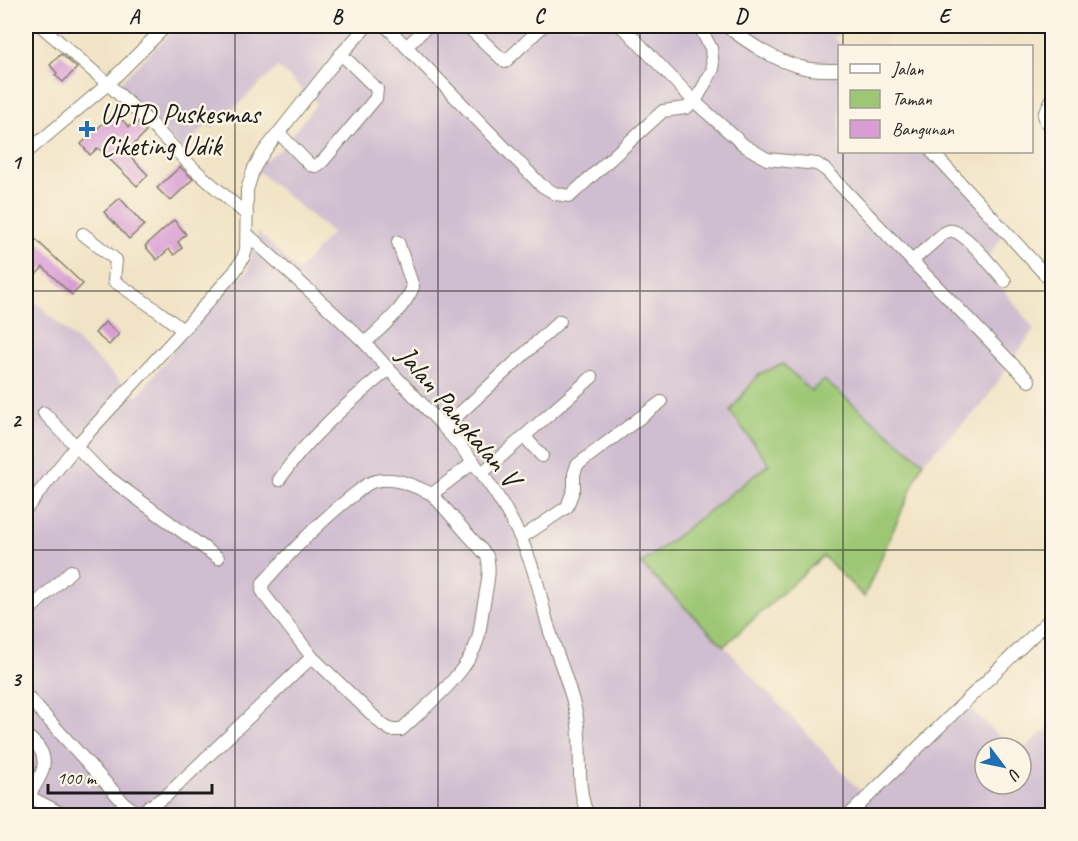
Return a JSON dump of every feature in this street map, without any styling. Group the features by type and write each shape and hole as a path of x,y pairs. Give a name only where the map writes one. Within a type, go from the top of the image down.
{"street":[{"path":"41,26 108,84 194,168 247,215"},
{"path":"26,153 108,84 166,26"},
{"path":"26,509 76,446 183,330 239,265 246,250 247,190 254,168 265,150 341,54 367,26"},
{"path":"386,26 541,184 556,195 570,196 663,111 686,108 696,102 713,69 711,48 699,26"},
{"path":"407,46 428,26"},
{"path":"467,26 505,62 543,26"},
{"path":"620,26 696,102 745,146 767,159 817,164 826,170 1029,381"},
{"path":"726,26 750,43 781,60 803,68 838,70"},
{"path":"279,133 310,165 316,166 323,161 376,98 377,89 341,54"},
{"path":"1053,99 1044,115 1053,126"},
{"path":"933,153 1053,282"},
{"path":"912,261 944,233 951,230 971,243 1005,281"},
{"path":"83,234 116,260 114,281 183,330"},
{"name":"Jalan Pangkalan V","path":"247,234 365,343 445,427 474,462 503,505 520,538 538,583 550,632 576,712 581,792 588,816"},
{"path":"365,343 409,297 413,287 398,242"},
{"path":"445,427 560,321"},
{"path":"279,480 291,461 305,446 336,415 389,369"},
{"path":"482,473 592,377"},
{"path":"520,538 567,507 574,488 574,474 577,465 661,402"},
{"path":"44,413 101,472 218,558"},
{"path":"524,436 542,456"},
{"path":"432,494 474,462"},
{"path":"376,480 399,481 432,494 487,556 489,575 477,639 472,652 452,680 401,730 396,731 375,718 312,657 266,597 262,590 263,583 297,545 331,513 369,483 376,480"},
{"path":"26,613 71,571"},
{"path":"848,816 1053,617"},
{"path":"26,695 124,803 141,814 166,796 312,657"},
{"path":"26,735 40,749 45,763 40,778 27,798 66,816"}],"shaded area":[{"path":"177,26 858,26 833,37 841,45 838,45 838,153 944,153 1008,226 984,265 1034,329 982,405 923,462 824,380 811,392 730,411 769,463 642,564 724,646 862,793 963,701 999,736 973,736 973,796 1033,796 1033,741 1052,725 1052,815 26,815 26,293 137,397 225,284 247,272 258,232 298,271 332,233 254,168 280,150 317,103 278,67 213,128 206,125 182,150 117,86"}],"green space":[{"path":"783,364 811,391 824,380 923,462 864,597 823,556 724,646 641,564 769,464 730,411 759,374"}],"building":[{"path":"61,54 77,68 63,82 55,75 57,73 50,65"},
{"path":"115,112 129,127 135,121 146,132 126,152 148,175 137,186 98,148 90,155 81,144"},
{"path":"180,167 193,179 170,201 157,188"},
{"path":"120,198 144,225 129,239 104,212"},
{"path":"174,220 186,234 178,242 182,248 174,255 169,249 157,260 145,246"},
{"path":"32,236 83,284 72,295 43,267 26,285 26,243"},
{"path":"105,322 119,334 109,345 95,333"}],"place":[{"name":"UPTD Puskesmas Ciketing Udik","path":"87,129"}]}
